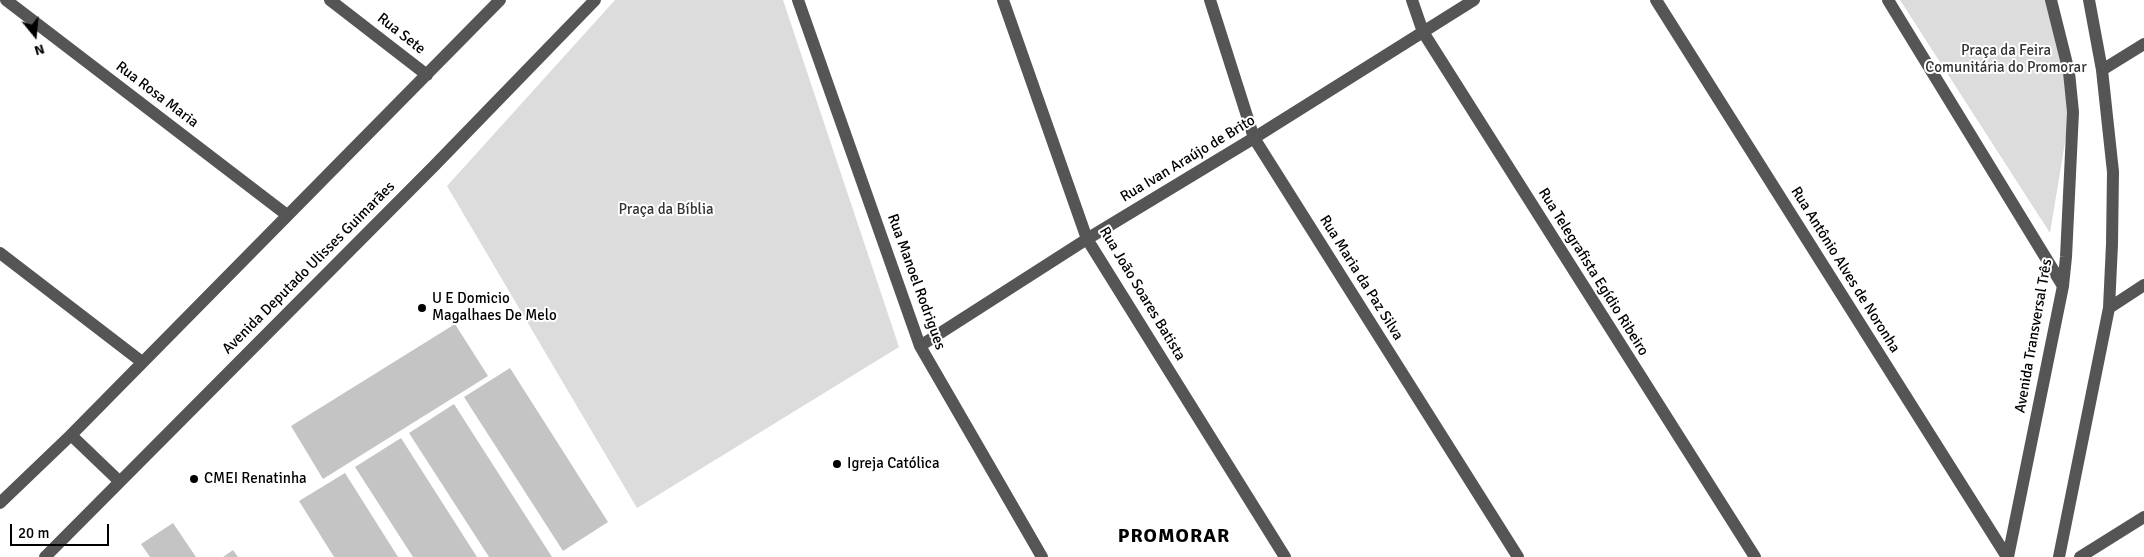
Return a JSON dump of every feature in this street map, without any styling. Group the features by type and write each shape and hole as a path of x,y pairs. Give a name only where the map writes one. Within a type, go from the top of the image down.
{"street":[{"name":"Rua Rosa Maria","path":"6,0 287,215"},
{"name":"Rua Sete","path":"330,0 427,75"},
{"path":"0,502 71,436 500,0"},
{"name":"Avenida Deputado Ulisses Guimarães","path":"45,557 435,165 595,0"},
{"name":"Rua Manoel Rodrigues","path":"798,0 920,346 1042,557"},
{"name":"Rua João Soares Batista","path":"1004,0 1087,238 1285,557"},
{"name":"Rua Maria da Paz Silva","path":"1210,0 1254,138 1518,557"},
{"name":"Rua Telegrafista Egídio Ribeiro","path":"1412,0 1423,32 1755,557"},
{"name":"Rua Ivan Araújo de Brito","path":"920,346 1087,238 1254,138 1474,0"},
{"name":"Rua Antônio Alves de Noronha","path":"1656,0 2008,557"},
{"path":"1888,0 2063,286"},
{"name":"Avenida Transversal Três","path":"2008,557 2063,286 2073,112 2069,72 2051,0"},
{"path":"2059,557 2109,308 2113,172 2102,70 2089,0"},
{"path":"2102,70 2144,44"},
{"path":"0,252 142,362"},
{"path":"2109,308 2144,285"},
{"path":"71,436 119,481"},
{"path":"2080,557 2144,517"}],"green space":[{"name":"Praça da Bíblia","path":"615,0 783,0 899,347 637,508 447,186"},
{"name":"Praça da Feira Comunitária do Promorar","path":"1900,0 2048,0 2062,47 2070,112 2050,233"}],"building":[{"path":"455,324 488,376 323,479 291,426"},
{"path":"510,368 608,522 563,551 464,397"},
{"path":"454,404 552,557 489,557 409,433"},
{"path":"401,438 477,557 413,557 355,467"},
{"path":"345,473 398,557 334,557 299,501"},
{"path":"173,523 196,557 150,557 141,544"},
{"path":"233,550 238,557 223,557"}],"place":[{"name":"U E Domicio Magalhaes De Melo","path":"422,308"},
{"name":"Igreja Católica","path":"837,464"},
{"name":"CMEI Renatinha","path":"194,479"}],"district":[{"name":"PROMORAR","path":"1174,537"}]}
